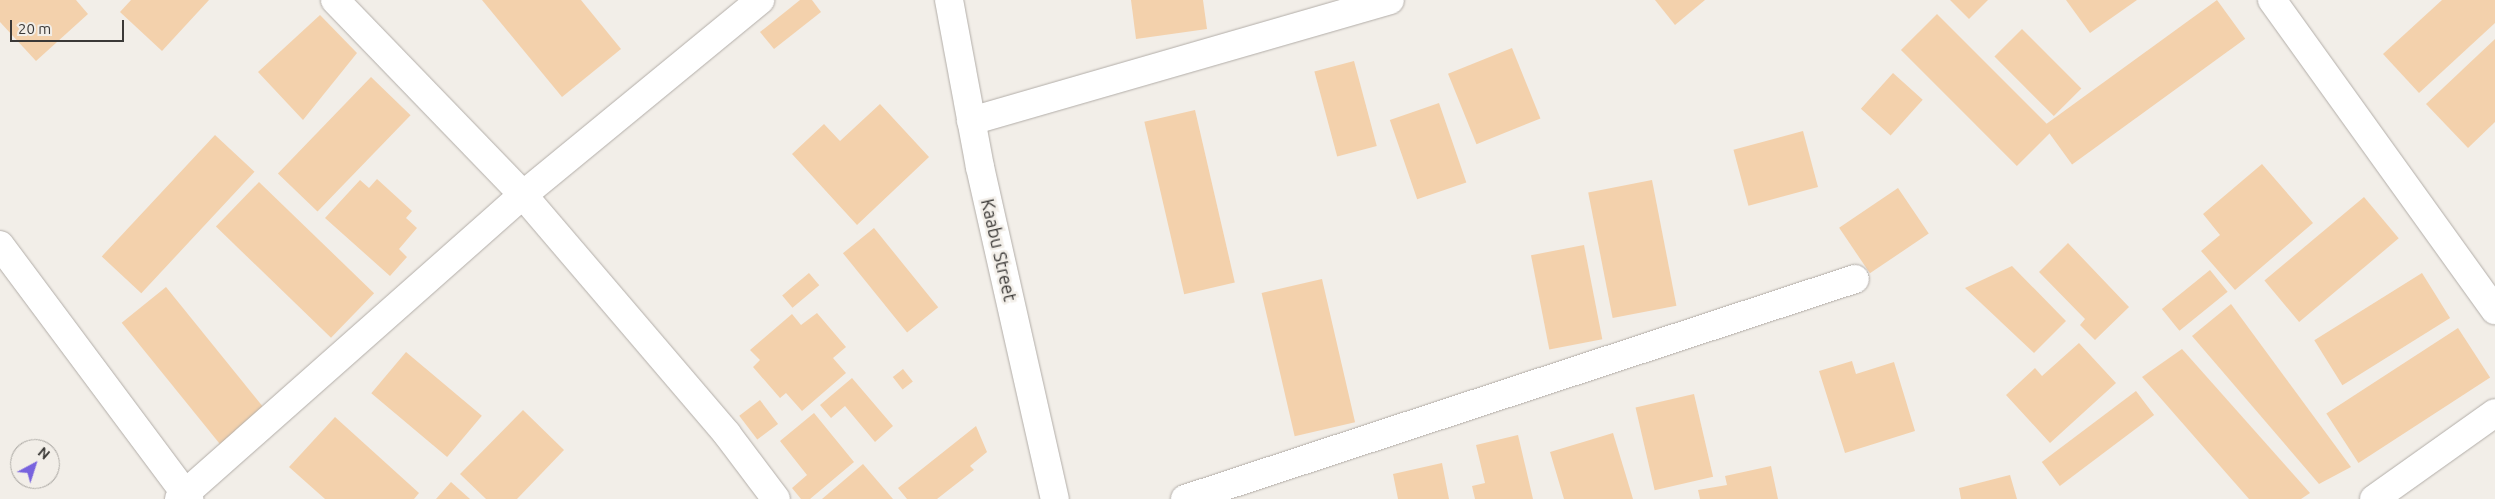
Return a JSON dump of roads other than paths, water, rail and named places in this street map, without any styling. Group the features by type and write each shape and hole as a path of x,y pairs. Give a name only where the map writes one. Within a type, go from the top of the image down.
{"street":[{"path":"335,0 523,196 726,434 776,499"},
{"path":"0,245 184,498 523,196 760,0"},
{"name":"Kaabu Street","path":"949,0 971,121 1055,499"},
{"path":"971,121 1390,0"},
{"path":"2272,0 2495,310"},
{"path":"1185,499 1855,279"},
{"path":"2374,499 2495,414"}]}
